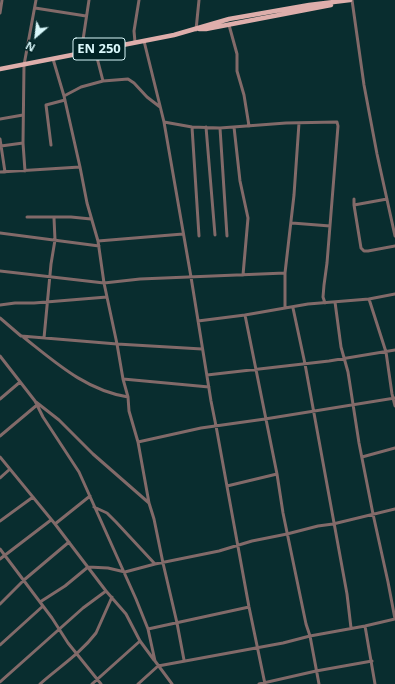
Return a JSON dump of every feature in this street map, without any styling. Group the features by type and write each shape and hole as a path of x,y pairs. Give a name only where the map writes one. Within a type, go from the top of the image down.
{"main road":[{"name":"EN 250","path":"197,29 205,25 229,20 309,5 351,0"},
{"name":"EN 250","path":"0,69 81,54 197,29 229,25 342,1"}],"street":[{"path":"25,171 23,143 24,65 36,0"},
{"path":"81,54 89,0"},
{"path":"135,42 134,31 139,0"},
{"path":"197,29 199,0"},
{"path":"351,0 364,85 395,236"},
{"path":"0,13 1,2"},
{"path":"35,8 86,16"},
{"path":"229,25 237,54 237,71 244,95 249,126"},
{"path":"144,41 164,122 202,349 249,607 265,683"},
{"path":"95,50 103,81"},
{"path":"53,59 65,100 91,219 98,241 104,283 123,379 138,442 149,503 154,518 184,660"},
{"path":"64,96 81,87 103,81 128,79 134,82 147,98 160,107"},
{"path":"51,145 46,105 65,100"},
{"path":"0,119 23,115"},
{"path":"164,122 192,127 220,128 335,121 338,124 337,151 323,297 325,303"},
{"path":"285,308 285,273 292,223 299,123"},
{"path":"192,127 200,236"},
{"path":"206,127 215,235"},
{"path":"234,127 240,181 248,211 243,275"},
{"path":"220,128 227,236"},
{"path":"0,140 5,172"},
{"path":"1,146 23,143"},
{"path":"0,172 80,167"},
{"path":"354,199 361,248 364,251 368,251 395,246"},
{"path":"354,205 387,199"},
{"path":"27,217 91,219"},
{"path":"44,338 55,240 54,218"},
{"path":"292,223 330,226"},
{"path":"0,233 98,246"},
{"path":"98,241 183,234"},
{"path":"0,271 104,283 140,279 285,273"},
{"path":"198,321 285,308 369,299 395,294"},
{"path":"0,305 107,297"},
{"path":"369,299 386,352 395,406"},
{"path":"138,684 158,666 283,643 395,619 373,514 345,358 341,347 335,302"},
{"path":"293,308 305,364 351,628"},
{"path":"245,315 277,474 287,534 306,624 310,636 319,684"},
{"path":"0,318 44,355 73,376 105,391 128,397"},
{"path":"21,336 202,349"},
{"path":"207,375 305,364 395,350"},
{"path":"0,356 35,401 43,417 74,463 125,572 148,630 155,661"},
{"path":"123,379 209,386"},
{"path":"0,399 20,382"},
{"path":"138,442 180,432 265,420 394,398"},
{"path":"35,401 59,420 93,454 149,503"},
{"path":"0,436 37,405"},
{"path":"362,456 395,448"},
{"path":"0,457 55,524 106,591 126,614 140,641 172,684"},
{"path":"0,478 10,469"},
{"path":"227,486 277,474"},
{"path":"55,524 90,496"},
{"path":"0,521 33,497"},
{"path":"94,507 107,513 155,564"},
{"path":"40,602 65,586 88,567 108,568 125,572 238,546 252,541 395,509"},
{"path":"0,559 4,555 14,550 51,520"},
{"path":"0,604 24,580 69,542"},
{"path":"0,549 101,684"},
{"path":"0,682 83,608 106,591"},
{"path":"40,684 77,653 96,634 112,597"},
{"path":"0,645 43,606"},
{"path":"148,630 249,607"},
{"path":"366,626 375,684"},
{"path":"92,684 140,641"},
{"path":"259,684 316,671 372,661"}]}
